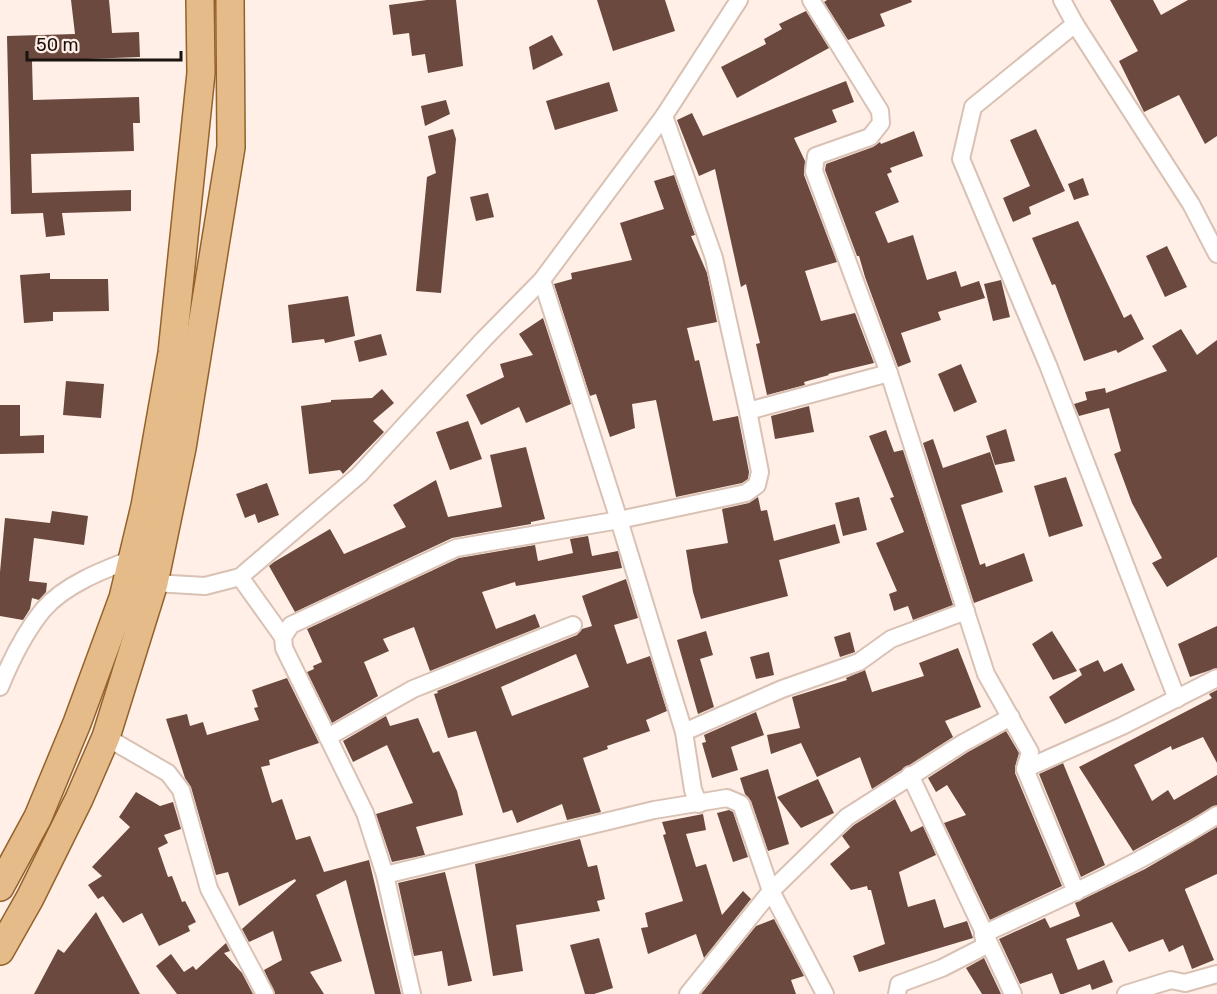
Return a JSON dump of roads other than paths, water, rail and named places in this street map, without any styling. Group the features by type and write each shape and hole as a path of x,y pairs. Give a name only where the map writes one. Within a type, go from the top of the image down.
{"main road":[{"path":"0,887 38,817 77,723 123,597 145,506 172,353 201,73 200,0"},
{"path":"0,951 35,888 79,799 106,737 154,583 182,448 231,147 230,0"}],"street":[{"path":"154,583 205,586 240,577 359,475 484,339 542,280 664,116 739,0"},
{"path":"811,0 880,111 881,123 870,137 816,156 814,171 890,373 986,674 1030,752 1025,768 1076,892"},
{"path":"1062,0 1075,24 1191,204 1217,254"},
{"path":"1075,24 973,107 961,159 1048,365 1177,699"},
{"path":"283,637 291,625 456,548 619,520 746,493 757,485 760,472 714,258 664,116"},
{"path":"542,280 684,732 693,790 699,804"},
{"path":"748,411 890,373"},
{"path":"0,687 10,661 44,608 95,573 132,560"},
{"path":"240,577 283,637 284,648 365,813 385,875 412,994"},
{"path":"684,732 782,688 859,662 891,639 966,611"},
{"path":"328,737 413,689 573,625"},
{"path":"1025,768 1122,726 1217,678"},
{"path":"688,994 771,891 847,817 910,775 1011,717"},
{"path":"106,737 168,773 181,790 209,890 265,994"},
{"path":"910,775 1013,994"},
{"path":"385,875 654,810 728,798 741,804 771,891 825,994"},
{"path":"983,934 1076,892 1185,836 1217,815"},
{"path":"897,994 899,984 942,968 985,946 983,934"},
{"path":"1126,994 1170,980 1185,982 1217,974"}]}
